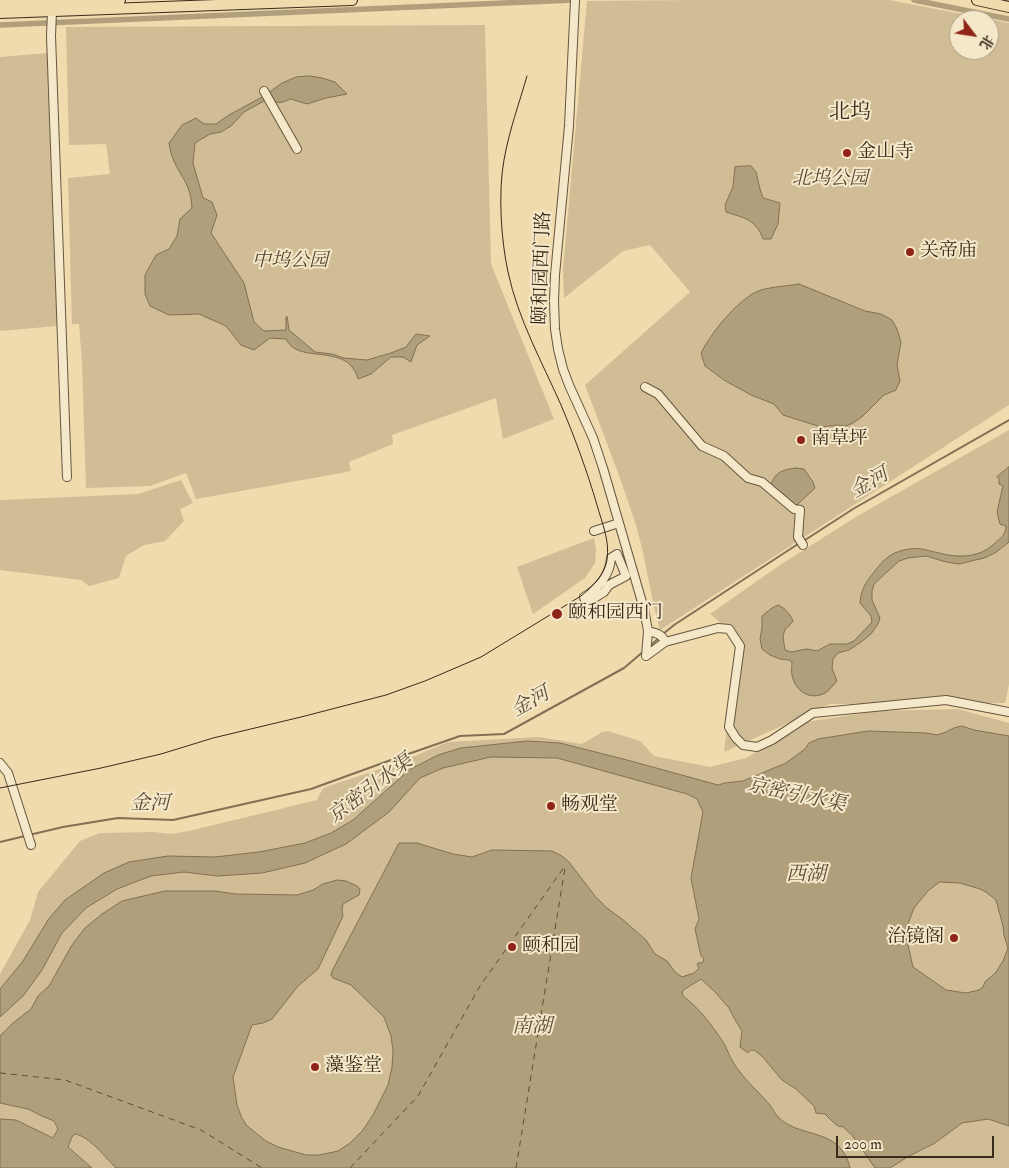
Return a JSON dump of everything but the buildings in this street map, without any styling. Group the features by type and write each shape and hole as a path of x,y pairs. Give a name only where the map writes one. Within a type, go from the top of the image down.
{"main road":[{"path":"0,5 54,13 120,0"},
{"path":"0,13 54,13 352,0"},
{"path":"977,0 1009,7"}],"street":[{"name":"颐和园西门路","path":"575,0 569,126 555,274 554,318 558,349 569,385 593,438 603,468 644,609 648,631 646,656 663,638"},
{"path":"54,13 67,477"},
{"path":"264,91 297,149"},
{"path":"645,387 658,394 702,446 724,456 748,478 762,482 794,509 800,510 798,537 802,543"},
{"path":"594,531 619,524"},
{"path":"617,554 626,576 609,585 604,592 586,603 584,597 592,592 604,578 610,566 611,558 617,554"},
{"path":"648,631 663,638 718,628 728,630 740,646 729,727 743,745 757,747 772,740 813,713 946,700 1009,712"},
{"path":"0,763 8,773 30,843"}],"green space":[{"name":"北坞公园","path":"889,0 949,12 949,60 999,60 999,21 1009,23 1009,405 660,630 635,522 585,385 690,292 650,245 623,251 564,298 563,269 587,1"},
{"name":"中坞公园","path":"485,25 491,264 554,419 503,439 496,398 392,435 393,444 349,462 351,471 196,499 186,473 150,486 86,488 79,324 72,324 68,178 110,174 106,144 69,145 66,27"},
{"path":"48,53 57,326 0,331 0,57"},
{"path":"1009,430 1009,684 1005,703 830,704 724,752 738,638 710,614 780,565 859,515"},
{"path":"181,480 193,503 180,509 184,521 165,541 144,545 126,556 119,578 89,586 81,580 0,570 0,500 138,494"},
{"path":"594,538 596,550 595,563 585,578 533,614 517,567"},
{"name":"颐和园","path":"958,709 1009,723 1009,1168 0,1168 0,974 30,920 38,892 80,841 100,833 154,832 171,834 189,831 317,800 323,788 398,763 448,742 539,737 582,744 602,732 608,731 640,741 654,756 710,767 746,758 806,722 878,711"}],"water":[{"path":"310,76 335,82 347,94 307,104 291,99 281,102 272,99 264,101 244,112 231,126 221,132 210,134 195,143 193,163 203,198 212,202 217,215 211,233 244,283 254,322 264,331 286,330 287,316 289,330 315,352 344,358 367,360 406,347 416,334 430,336 417,345 411,362 403,357 391,357 371,374 358,379 353,368 340,358 297,350 286,339 270,338 254,350 241,345 226,326 199,314 169,315 150,306 145,294 145,275 156,255 169,249 177,236 180,219 192,208 188,187 173,159 169,143 182,125 196,118 204,124 216,124 264,96 282,83 296,77"},
{"path":"751,166 756,172 763,198 780,203 778,224 771,239 763,239 757,227 749,220 726,212 725,205 733,187 735,167"},
{"path":"799,284 865,311 881,314 892,320 897,329 901,342 897,365 900,381 896,390 884,395 863,416 846,426 821,427 783,415 774,404 751,395 724,380 705,366 701,353 705,345 732,310 740,303 760,290"},
{"path":"1009,467 1009,542 995,553 984,558 959,564 926,556 899,561 874,584 872,600 880,618 878,624 871,634 861,642 849,650 838,653 833,659 832,668 837,681 827,692 814,696 804,693 796,686 794,681 792,662 770,655 762,649 760,639 762,616 778,605 787,612 793,621 785,629 783,637 785,650 791,652 807,649 817,651 830,644 847,644 854,641 872,622 871,616 860,603 864,586 882,563 893,554 916,548 946,555 968,556 988,549 1005,532 1006,526 1000,524 997,512 1003,486 999,484 999,478 997,477"},
{"path":"795,468 804,469 815,488 797,505 792,505 771,485 780,472"},
{"name":"颐和园","path":"962,726 1009,736 1009,1126 988,1119 962,1123 935,1143 890,1168 875,1168 852,1135 842,1126 840,1127 835,1124 825,1114 816,1113 814,1106 796,1089 782,1080 762,1056 754,1050 748,1053 740,1047 742,1031 729,1008 701,979 685,989 682,992 683,996 710,1023 741,1074 770,1105 779,1118 798,1129 829,1140 838,1146 845,1155 850,1168 116,1168 91,1143 75,1134 68,1147 92,1168 0,1168 0,1119 16,1120 53,1138 58,1129 54,1121 28,1109 0,1103 0,1036 31,1009 38,996 49,986 72,945 85,928 122,901 165,891 215,891 236,894 297,895 337,880 346,881 360,889 359,895 343,904 343,916 318,969 298,986 272,1019 252,1025 233,1077 237,1105 246,1125 266,1141 278,1147 306,1155 319,1155 338,1151 350,1143 363,1130 373,1115 388,1085 393,1051 391,1036 384,1017 351,985 333,978 331,975 399,843 417,843 453,854 472,857 492,850 552,851 569,862 595,896 646,940 655,954 667,961 675,972 682,977 694,973 699,968 698,963 702,963 704,959 701,956 695,929 699,919 691,878 703,812 697,799 687,794 557,758 491,757 443,768 420,778 389,812 346,844 305,863 262,873 217,876 184,872 151,876 117,889 86,908 62,933 42,970 23,996 0,1017 0,989 23,961 48,920 65,900 104,873 129,862 168,856 215,857 259,852 305,843 331,833 353,820 409,770 438,755 461,748 527,741 560,743 718,785 743,781 786,763 805,749 809,743 818,739 868,731 937,735","holes":["940,882 960,883 980,889 996,900 1008,948 996,972 985,982 983,987 966,993 946,990 913,967 905,932 914,908 928,891"]}],"waterway":[{"path":"0,25 573,0"},
{"path":"914,0 1009,19"},
{"name":"金河","path":"802,542 853,509 1009,420"},
{"name":"金河","path":"663,634 798,544"},
{"name":"金河","path":"650,646 659,638"},
{"name":"金河","path":"29,835 118,818 173,820 311,789 460,736 504,734 624,668 644,651"},
{"name":"金河","path":"0,842 25,836"}],"ferry route":[{"path":"350,1168 418,1096 480,986 565,866"},
{"path":"516,1168 565,868"},
{"path":"0,1073 65,1080 201,1130 262,1168"}],"tram line":[{"path":"0,788 161,754 213,738 386,695 481,657 581,596 597,580 606,566 608,553 603,525 571,430 518,307 508,272 504,246 501,216 502,173 509,139 527,76"}],"place":[{"name":"金山寺","path":"847,153"},
{"name":"关帝庙","path":"910,252"},
{"name":"南草坪","path":"801,440"},
{"name":"颐和园西门","path":"557,614"},
{"name":"畅观堂","path":"551,806"},
{"name":"治镜阁","path":"954,938"},
{"name":"颐和园","path":"512,947"},
{"name":"藻鉴堂","path":"315,1067"}],"district":[{"name":"北坞","path":"850,113"}],"water label":[{"name":"京密引水渠","path":"371,790"},
{"name":"京密引水渠","path":"796,796"},
{"name":"西湖","path":"806,876"},
{"name":"南湖","path":"532,1028"}]}
